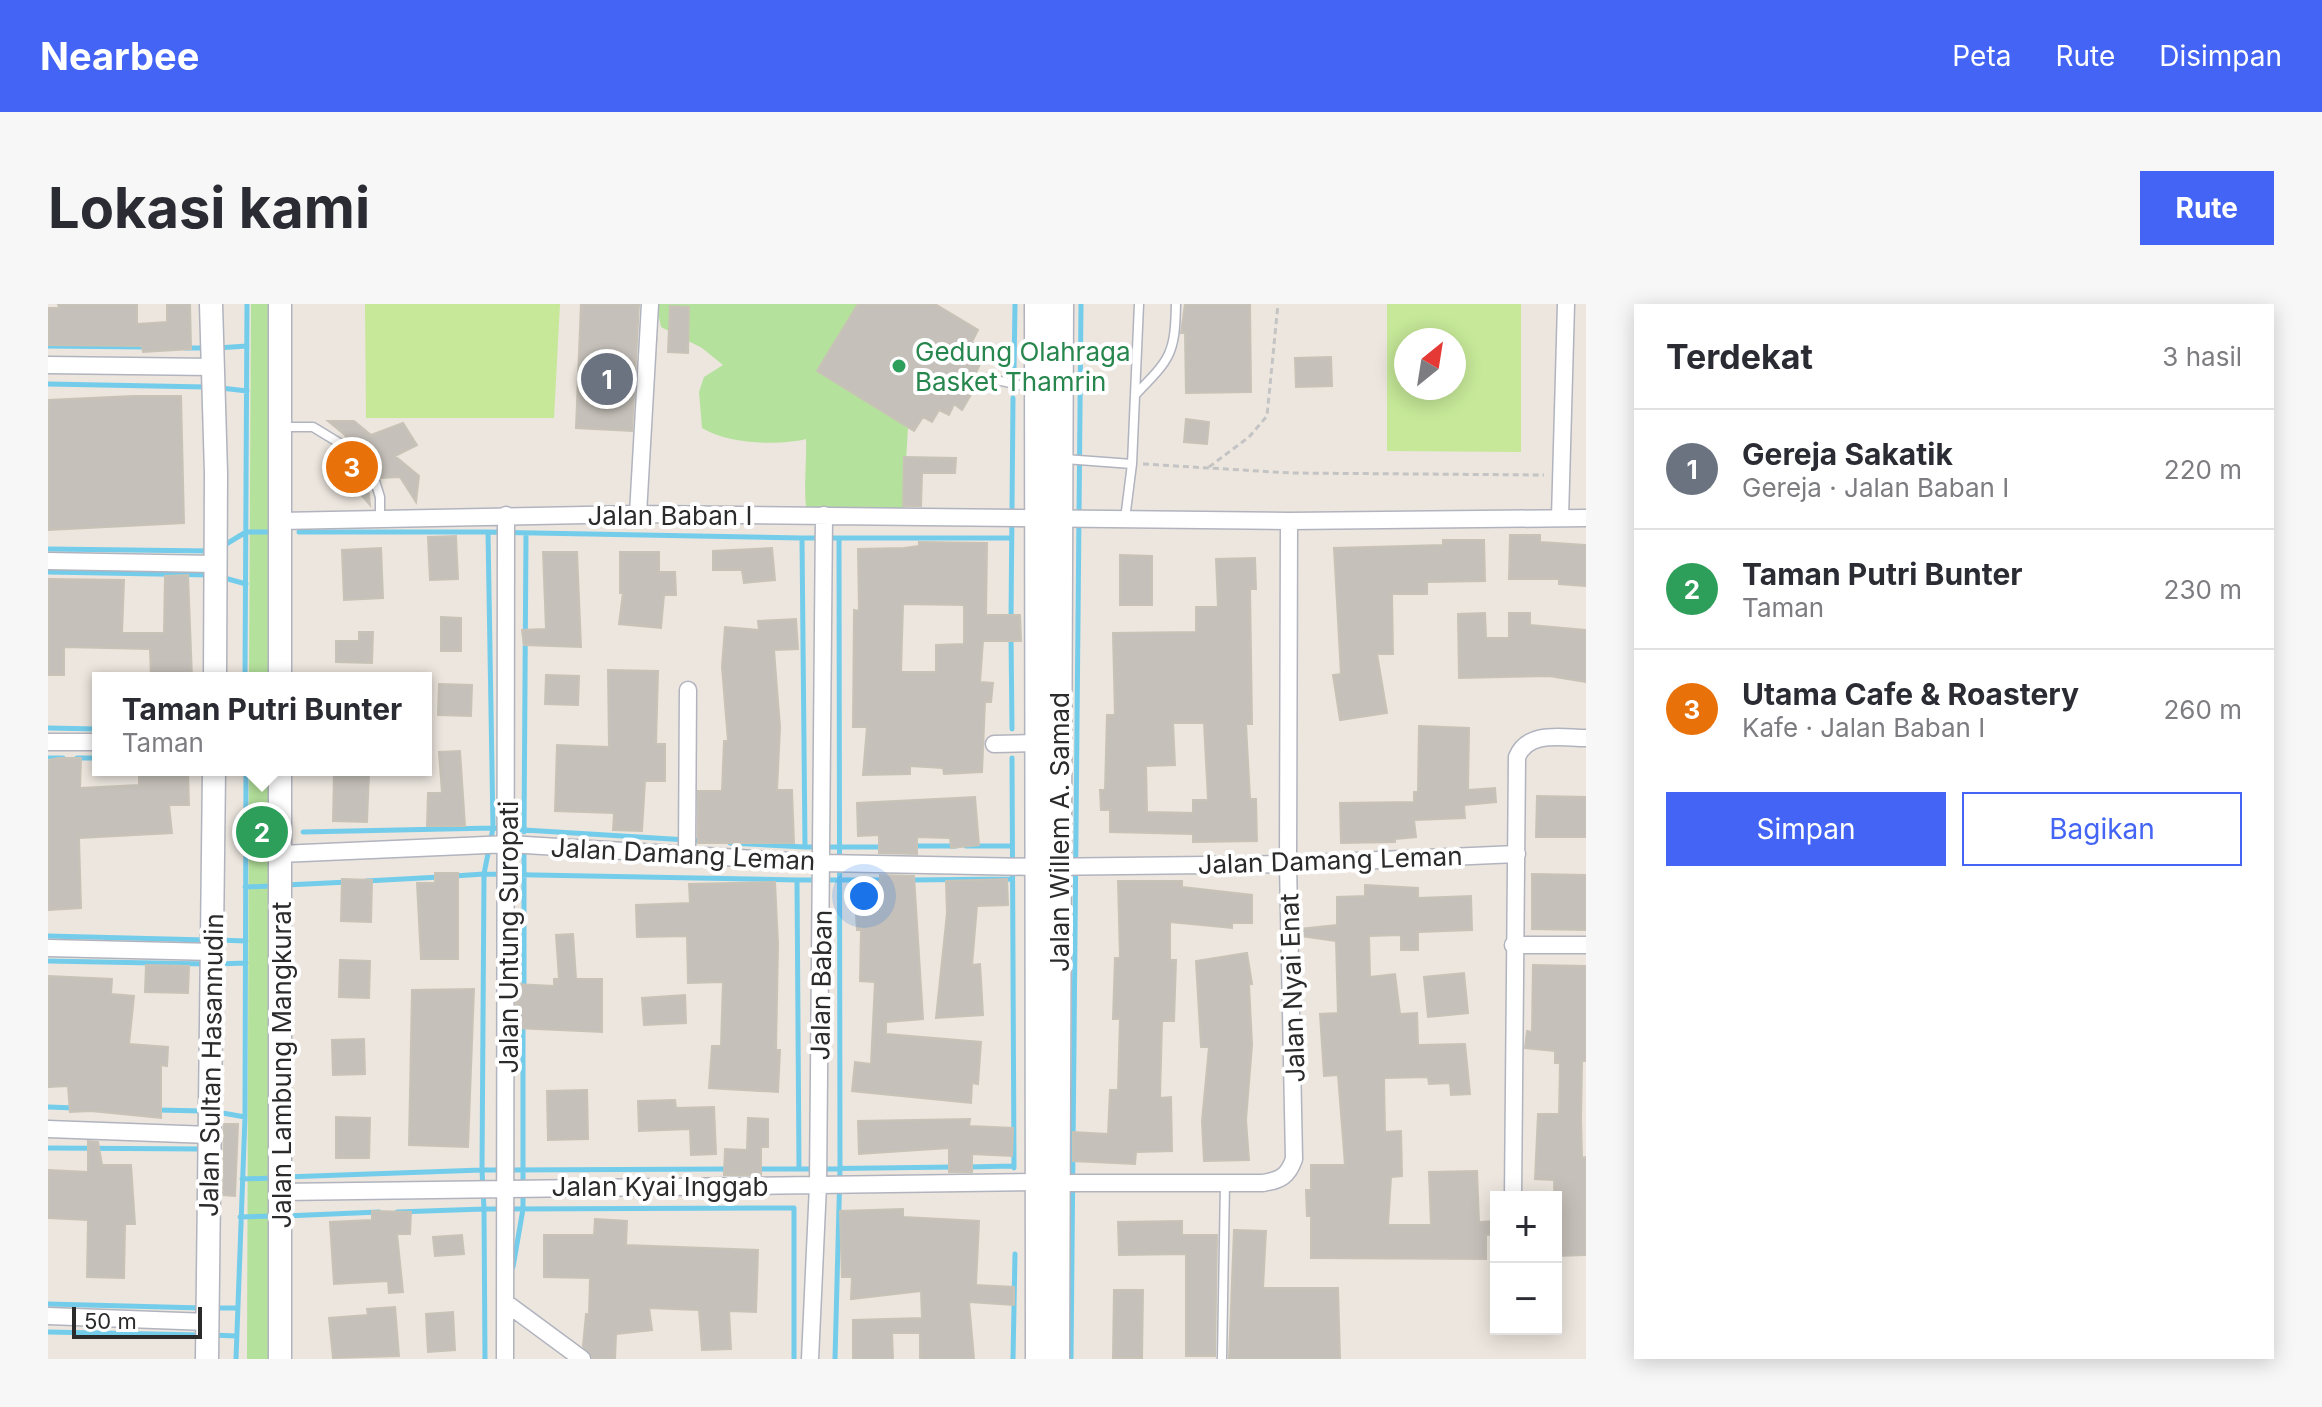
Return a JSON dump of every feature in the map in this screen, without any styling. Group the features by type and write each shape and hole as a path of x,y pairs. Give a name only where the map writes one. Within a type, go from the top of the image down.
{"main road":[{"name":"Jalan Willem A. Samad","path":"1037,304 1036,743 1047,866"},
{"name":"Jalan Willem A. Samad","path":"1057,1359 1049,1183 1047,866 1061,519 1061,304"},
{"name":"Jalan Willem A. Samad","path":"1038,1359 1049,1183"}],"street":[{"path":"211,304 215,672"},
{"path":"280,304 280,672"},
{"path":"638,514 650,304"},
{"path":"1560,518 1566,304"},
{"path":"48,365 212,367"},
{"name":"Jalan Baban I","path":"280,521 638,514 1061,519"},
{"name":"Jalan Untung Suropati","path":"505,1359 509,844 506,515"},
{"name":"Jalan Baban","path":"810,1359 818,1185 824,515"},
{"path":"1061,519 1289,521 1586,518"},
{"name":"Jalan Nyai Enat","path":"1049,1183 1279,1181 1289,1173 1294,1159 1288,864 1289,521"},
{"path":"48,561 215,564"},
{"path":"687,856 688,690"},
{"path":"1513,1191 1517,767 1520,749 1534,739 1586,738"},
{"path":"48,742 92,742"},
{"path":"994,744 1036,743"},
{"name":"Jalan Sultan Hasannudin","path":"207,1359 214,776"},
{"name":"Jalan Lambung Mangkurat","path":"280,776 280,1359"},
{"name":"Jalan Damang Leman","path":"280,854 509,844 687,856 823,852 1047,866 1288,864 1517,854"},
{"path":"1513,945 1586,945"},
{"path":"48,948 214,952"},
{"path":"48,1129 210,1135"},
{"name":"Jalan Kyai Inggab","path":"281,1192 1049,1183"},
{"path":"506,1303 582,1359"},
{"path":"48,1316 208,1322"}],"lane":[{"path":"1125,520 1132,464 1139,304"},
{"path":"1135,395 1167,361 1175,343 1176,304"},
{"path":"987,378 1037,389"},
{"path":"280,427 313,427 341,444"},
{"path":"1060,458 1132,464"},
{"path":"374,478 380,497 380,518"},
{"path":"1222,1359 1225,1181"}],"path":[{"path":"1209,467 1249,437 1267,416 1278,304"},
{"path":"1132,464 1291,473 1560,476"}],"green space":[{"path":"251,304 276,304 276,672 249,672"},
{"path":"365,304 560,304 554,418 366,418"},
{"path":"656,304 858,304 817,370 908,427 903,514 807,509 806,439 753,442 725,437 702,428 699,392 704,377 723,365 702,348 661,327"},
{"path":"1387,304 1521,304 1521,452 1387,451"},
{"path":"249,776 276,776 276,1359 247,1359"}],"building":[{"path":"58,304 137,304 137,324 167,322 167,304 190,304 191,349 143,352 142,346 48,345 48,308 59,308"},
{"path":"581,304 639,304 632,431 576,428"},
{"name":"Gedung Olahraga Basket Thamrin","path":"858,304 935,304 978,330 972,342 979,348 973,358 981,362 975,375 980,379 962,410 954,404 949,415 939,410 932,422 923,417 914,431 817,371"},
{"path":"1185,304 1250,304 1251,392 1186,393 1185,333 1181,333"},
{"path":"670,306 689,307 688,353 668,352"},
{"path":"1331,357 1332,386 1296,387 1295,358"},
{"path":"181,396 184,523 48,530 48,400"},
{"path":"1186,419 1209,422 1207,444 1184,442"},
{"path":"328,421 354,421 371,435 403,423 417,445 395,456 419,476 416,502 400,477 381,478 373,471 367,477 370,505 332,462 338,450 345,450 348,443 345,435"},
{"path":"904,457 956,458 955,473 922,473 921,506 903,506"},
{"path":"1510,535 1540,535 1540,542 1586,545 1586,586 1559,584 1559,579 1509,579"},
{"path":"456,536 458,579 430,580 428,537"},
{"path":"1443,540 1484,540 1485,581 1427,582 1427,594 1392,594 1393,654 1377,654 1387,713 1340,720 1333,675 1341,674 1334,548 1443,545"},
{"path":"919,542 987,543 986,615 1020,615 1021,641 983,641 980,682 993,683 991,702 985,702 982,772 944,774 943,768 910,766 910,774 863,775 867,727 853,727 854,610 859,611 858,549 919,546","holes":["903,604 964,605 964,644 936,645 936,672 901,672"]},
{"path":"381,548 383,598 344,600 342,550"},
{"path":"772,548 775,580 744,583 742,570 713,570 713,551"},
{"path":"543,552 577,552 581,647 524,645 522,630 546,629"},
{"path":"620,552 659,552 659,572 675,572 676,595 664,595 661,628 619,624 623,593 620,593"},
{"path":"1120,555 1152,556 1152,605 1120,605"},
{"path":"1255,558 1256,589 1250,589 1252,724 1246,724 1250,799 1256,799 1257,841 1193,842 1193,834 1110,832 1110,810 1101,810 1100,790 1105,790 1107,715 1115,715 1113,633 1196,632 1196,607 1218,607 1216,559","holes":["1173,723 1204,723 1208,800 1193,800 1193,813 1147,812 1146,766 1175,765"]},
{"path":"188,575 192,672 151,672 150,649 64,647 64,675 48,675 48,579 124,580 122,633 164,633 165,576"},
{"path":"1485,613 1486,638 1509,638 1509,613 1530,613 1530,625 1586,630 1586,682 1549,676 1459,678 1458,614"},
{"path":"441,617 461,618 461,651 441,651"},
{"path":"796,619 798,649 774,650 780,727 777,790 792,790 794,843 698,843 698,791 722,791 724,741 728,741 722,667 725,627 759,630 758,621"},
{"path":"359,632 373,632 372,663 336,662 336,641 359,641"},
{"path":"608,670 658,671 656,744 665,744 665,781 645,781 642,831 613,830 614,813 555,811 557,745 609,747"},
{"path":"546,675 579,676 578,705 545,704"},
{"path":"439,684 472,685 471,716 438,715"},
{"path":"1419,726 1469,728 1468,790 1495,788 1496,802 1464,805 1465,818 1414,820 1416,837 1395,839 1395,842 1341,843 1340,803 1414,802 1414,792 1418,792"},
{"path":"460,751 465,826 427,826 428,793 442,793 439,752"},
{"path":"81,758 80,788 139,785 139,776 188,776 189,805 169,805 172,833 79,838 81,908 48,910 48,760"},
{"path":"334,776 369,776 367,822 333,821"},
{"path":"1537,796 1586,797 1586,837 1536,837"},
{"path":"975,797 979,845 951,848 950,838 917,837 917,854 879,853 879,835 858,836 857,803"},
{"path":"435,873 458,873 458,959 421,959 417,883 435,883"},
{"path":"1532,874 1586,875 1586,930 1532,929"},
{"path":"880,875 914,876 923,1019 886,1022 886,1034 981,1042 978,1084 972,1083 971,1103 852,1091 855,1062 871,1064 875,982 860,981 861,930 857,930 854,882 880,881"},
{"path":"342,879 372,880 371,922 341,921"},
{"path":"1007,879 1008,905 977,906 972,965 980,964 983,1015 936,1018 947,913 946,881"},
{"path":"1118,881 1182,881 1182,887 1252,895 1252,923 1232,923 1232,928 1170,922 1170,960 1176,960 1174,1021 1162,1021 1160,1098 1171,1097 1172,1151 1136,1152 1135,1164 1073,1161 1073,1132 1108,1134 1110,1090 1118,1090 1120,1019 1113,1019 1115,958 1120,958"},
{"path":"775,882 778,944 776,1050 780,1050 778,1092 709,1088 712,1046 721,1046 723,982 688,983 687,936 637,937 636,905 690,903 689,884"},
{"path":"1365,885 1418,888 1418,898 1471,896 1472,930 1418,932 1418,950 1401,950 1401,935 1369,936 1370,977 1395,974 1400,1014 1417,1013 1418,1045 1465,1044 1470,1094 1451,1095 1450,1083 1429,1084 1428,1077 1384,1078 1385,1132 1401,1131 1402,1176 1391,1177 1388,1225 1431,1225 1429,1172 1477,1171 1479,1222 1490,1221 1490,1235 1486,1235 1486,1259 1311,1258 1311,1216 1307,1216 1306,1190 1311,1190 1311,1165 1345,1165 1338,1075 1324,1076 1320,1014 1338,1013 1336,941 1300,936 1300,929 1337,925 1337,897 1365,896"},
{"path":"573,934 576,979 602,979 602,1032 516,1028 516,984 554,986 554,979 559,979 556,935"},
{"path":"1247,953 1252,984 1249,984 1252,1045 1246,1120 1249,1160 1204,1161 1202,1121 1209,1047 1201,1047 1196,961"},
{"path":"340,960 370,961 369,998 339,997"},
{"path":"146,965 189,966 188,993 145,992"},
{"path":"1533,965 1586,966 1586,1061 1582,1061 1581,1119 1582,1158 1586,1157 1586,1255 1562,1256 1562,1191 1554,1191 1554,1180 1535,1179 1538,1114 1559,1114 1560,1063 1555,1063 1555,1051 1525,1048 1527,1031 1532,1032"},
{"path":"1464,973 1468,1013 1428,1017 1424,977"},
{"path":"48,976 112,979 111,994 134,996 129,1044 168,1047 167,1066 161,1065 161,1118 70,1112 68,1086 48,1087"},
{"path":"474,989 468,1147 409,1145 412,990"},
{"path":"685,995 686,1023 644,1025 642,998"},
{"path":"364,1039 365,1074 333,1075 332,1040"},
{"path":"587,1090 588,1139 548,1140 547,1091"},
{"path":"675,1100 676,1108 714,1107 716,1154 691,1155 690,1129 639,1131 638,1101"},
{"path":"336,1117 370,1118 369,1158 336,1158"},
{"path":"748,1118 768,1119 768,1147 761,1147 761,1175 724,1175 725,1149 747,1150"},
{"path":"970,1119 969,1126 1013,1128 1012,1156 972,1154 972,1172 949,1172 949,1148 859,1154 858,1121"},
{"path":"224,1124 238,1124 235,1196 223,1195"},
{"path":"88,1141 98,1142 102,1165 131,1165 135,1224 125,1224 124,1278 87,1277 88,1220 48,1218 48,1170 88,1172"},
{"path":"903,1209 903,1217 979,1221 976,1285 1014,1287 1014,1305 969,1302 974,1359 920,1359 920,1333 892,1333 893,1359 853,1359 853,1320 922,1318 921,1291 851,1299 852,1277 842,1277 840,1211"},
{"path":"372,1211 411,1212 410,1234 397,1234 403,1292 389,1293 388,1281 334,1284 330,1222 372,1220"},
{"path":"595,1219 627,1221 626,1245 758,1250 756,1312 729,1311 731,1349 702,1350 699,1310 649,1308 652,1330 616,1334 615,1359 593,1359 583,1346 586,1314 589,1314 590,1278 544,1277 544,1235 594,1235"},
{"path":"1182,1221 1182,1235 1217,1235 1215,1356 1186,1356 1186,1254 1119,1255 1118,1222"},
{"path":"1234,1230 1266,1231 1263,1288 1338,1288 1340,1359 1229,1359"},
{"path":"462,1235 464,1254 435,1256 433,1237"},
{"path":"1114,1290 1143,1290 1142,1358 1113,1358"},
{"path":"395,1307 399,1356 333,1358 329,1318 368,1315 367,1309"},
{"path":"453,1312 455,1350 428,1352 426,1314"}],"waterway":[{"path":"245,672 247,304"},
{"path":"1014,370 1015,304"},
{"path":"1071,1359 1081,304"},
{"path":"48,346 147,347"},
{"path":"217,348 247,346"},
{"path":"185,348 207,348"},
{"path":"48,384 207,387"},
{"path":"221,388 247,391"},
{"path":"1011,620 1013,398"},
{"path":"223,546 246,532 271,532"},
{"path":"299,532 488,532 493,828 303,832"},
{"path":"488,532 802,538 805,847 730,843"},
{"path":"524,832 526,533"},
{"path":"802,538 1011,538"},
{"path":"835,1359 840,1168 839,538"},
{"path":"48,549 211,551"},
{"path":"48,572 211,575"},
{"path":"221,577 246,584"},
{"path":"1011,634 1012,729"},
{"path":"48,728 92,729"},
{"path":"48,758 63,758"},
{"path":"77,758 92,758"},
{"path":"1012,758 1014,1168"},
{"path":"236,1359 245,1117 246,776"},
{"path":"704,841 493,828 484,874 797,880 799,1169 757,1169"},
{"path":"245,834 272,833"},
{"path":"524,846 524,988"},
{"path":"910,846 956,846"},
{"path":"966,846 1012,846"},
{"path":"805,847 884,847"},
{"path":"285,1177 482,1170 484,874 454,876"},
{"path":"366,881 440,877"},
{"path":"910,880 1012,879"},
{"path":"797,880 884,880"},
{"path":"286,885 348,882"},
{"path":"245,887 272,886"},
{"path":"48,936 207,940"},
{"path":"217,940 246,941"},
{"path":"48,961 207,964"},
{"path":"217,964 246,963"},
{"path":"513,1267 523,1209 523,1022"},
{"path":"48,1107 75,1108"},
{"path":"157,1110 203,1111"},
{"path":"217,1112 245,1117"},
{"path":"48,1148 203,1149"},
{"path":"968,1167 1013,1166"},
{"path":"799,1169 954,1167"},
{"path":"731,1169 482,1170 484,1209 794,1208 794,1359"},
{"path":"242,1179 275,1178"},
{"path":"397,1212 484,1209 485,1359"},
{"path":"285,1216 379,1212"},
{"path":"240,1217 275,1216"},
{"path":"1013,1359 1015,1254"},
{"path":"48,1304 203,1308"},
{"path":"213,1308 236,1308"},
{"path":"48,1332 203,1335"},
{"path":"213,1335 236,1336"}],"place":[{"name":"Gedung Olahraga Basket Thamrin","path":"899,366"},
{"name":"Gereja Sakatik","path":"607,379"},
{"name":"Utama Cafe & Roastery","path":"352,467"},
{"name":"Taman Putri Bunter","path":"262,832"}]}
